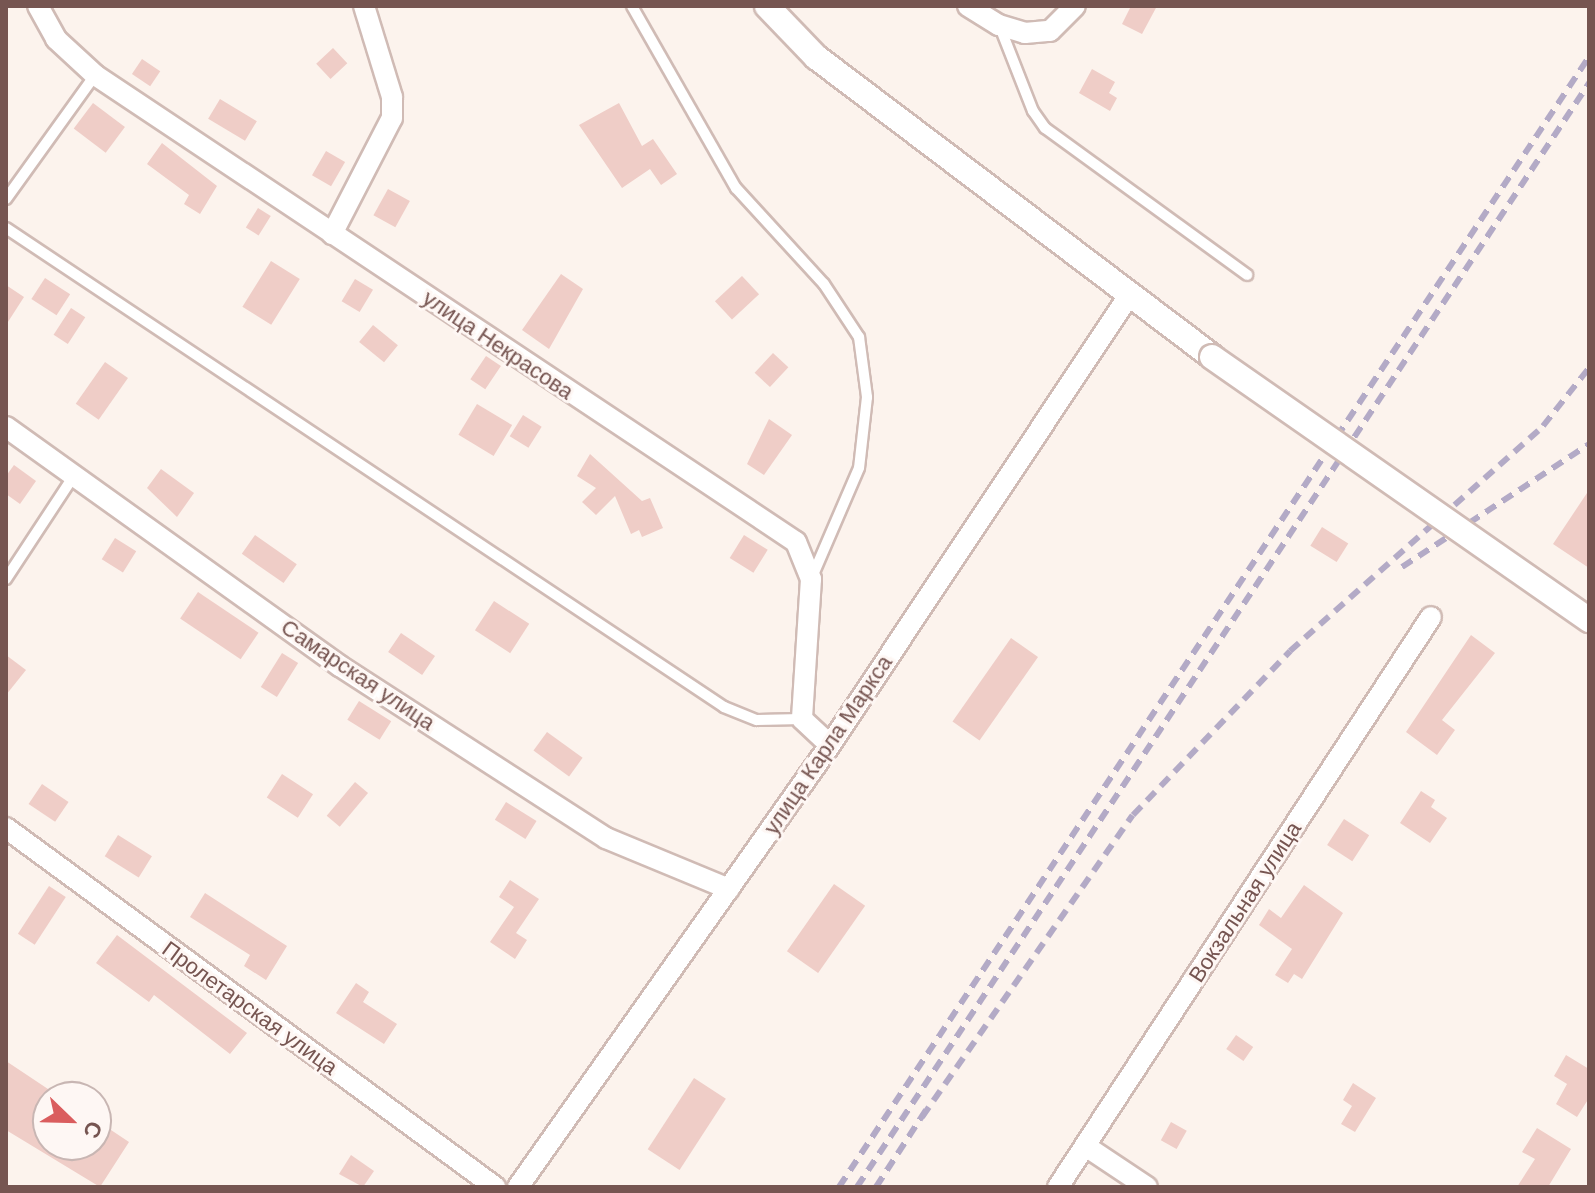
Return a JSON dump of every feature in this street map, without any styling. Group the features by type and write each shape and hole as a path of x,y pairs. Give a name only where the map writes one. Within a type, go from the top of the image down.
{"street":[{"name":"улица Некрасова","path":"38,6 56,39 95,75 781,530 806,557 811,579 802,719"},
{"path":"332,234 392,118 392,97 364,6"},
{"path":"767,6 816,57 1128,297 1589,620"},
{"path":"968,6 999,25 1025,33 1050,31 1075,6"},
{"name":"улица Карла Маркса","path":"518,1187 830,745 1128,297"},
{"name":"Самарская улица","path":"6,427 340,666 606,838 729,889"},
{"name":"Вокзальная улица","path":"1058,1187 1431,617"},
{"path":"802,719 830,745"},
{"name":"Пролетарская улица","path":"6,828 495,1187"},
{"path":"1087,1147 1147,1187"}],"lane":[{"path":"632,6 736,188 824,284 859,337 867,397 859,468 811,579"},
{"path":"999,25 1033,111 1045,128 1247,275"},
{"path":"6,199 95,75"},
{"path":"6,228 724,707 757,720 802,719"},
{"path":"6,579 75,474"}],"building":[{"path":"1131,6 1157,6 1142,34 1122,24"},
{"path":"333,48 347,63 331,79 316,64"},
{"path":"142,59 160,71 150,86 132,74"},
{"path":"1092,69 1115,82 1109,93 1117,98 1110,111 1079,93"},
{"path":"220,99 257,121 245,141 208,119"},
{"path":"93,103 125,127 106,153 74,129"},
{"path":"619,103 642,146 653,139 677,174 661,185 650,169 622,188 579,125"},
{"path":"162,143 217,186 200,214 184,204 189,195 147,164"},
{"path":"326,151 345,162 331,186 312,175"},
{"path":"388,189 410,201 395,227 373,215"},
{"path":"258,208 271,216 259,235 246,228"},
{"path":"271,261 300,279 271,325 242,307"},
{"path":"561,274 583,289 549,349 522,330"},
{"path":"742,276 759,294 732,320 715,301"},
{"path":"45,278 70,294 57,315 31,299"},
{"path":"355,279 373,290 360,312 342,301"},
{"path":"6,285 24,297 6,325"},
{"path":"71,308 85,317 68,344 54,335"},
{"path":"373,325 398,345 384,362 359,342"},
{"path":"773,353 788,367 770,387 755,373"},
{"path":"486,356 501,366 485,389 470,379"},
{"path":"105,362 128,378 99,420 76,404"},
{"path":"477,404 512,425 494,456 458,435"},
{"path":"523,415 542,427 528,448 510,436"},
{"path":"769,419 792,435 764,475 747,464"},
{"path":"590,454 642,501 650,498 663,528 642,537 639,530 631,534 615,496 596,515 582,502 596,488 577,476"},
{"path":"14,465 36,481 20,504 6,494 6,476"},
{"path":"161,469 194,493 177,517 147,488"},
{"path":"1589,490 1589,568 1553,544"},
{"path":"1322,527 1348,543 1337,562 1310,546"},
{"path":"255,535 297,564 284,583 242,554"},
{"path":"744,535 768,550 753,573 730,558"},
{"path":"115,538 136,551 123,572 102,559"},
{"path":"198,592 259,633 241,659 180,619"},
{"path":"494,601 529,624 510,653 475,630"},
{"path":"401,633 435,656 422,675 388,652"},
{"path":"1471,635 1495,653 1442,720 1455,730 1437,755 1406,732"},
{"path":"1011,638 1038,657 980,740 952,722"},
{"path":"282,653 298,663 277,697 261,687"},
{"path":"6,655 26,670 6,695"},
{"path":"359,701 391,721 380,740 347,720"},
{"path":"547,732 583,758 569,776 533,751"},
{"path":"282,774 313,794 298,818 267,797"},
{"path":"355,782 368,793 340,827 327,816"},
{"path":"42,784 69,802 55,822 29,804"},
{"path":"1421,791 1435,800 1431,807 1447,818 1430,843 1400,823"},
{"path":"506,802 537,821 525,839 495,820"},
{"path":"1344,819 1369,835 1352,861 1327,845"},
{"path":"118,835 152,856 139,877 105,856"},
{"path":"510,880 539,899 516,933 527,940 515,959 490,942 514,907 499,897"},
{"path":"834,884 865,906 818,973 787,951"},
{"path":"1304,885 1343,913 1302,979 1294,974 1288,983 1275,975 1292,949 1259,925 1269,909 1281,918"},
{"path":"49,886 66,897 35,945 18,934"},
{"path":"205,893 287,946 266,980 244,966 250,955 190,917"},
{"path":"117,935 247,1033 230,1054 154,995 149,1002 96,963"},
{"path":"356,983 369,992 363,1002 397,1024 384,1044 336,1013"},
{"path":"1236,1035 1253,1047 1243,1061 1226,1049"},
{"path":"1566,1055 1589,1069 1589,1098 1577,1117 1556,1104 1567,1084 1554,1076"},
{"path":"6,1061 36,1081 32,1081 32,1146 6,1130"},
{"path":"694,1078 726,1099 680,1170 648,1149"},
{"path":"1353,1083 1376,1098 1355,1132 1341,1124 1352,1106 1343,1100"},
{"path":"1171,1122 1187,1131 1177,1149 1161,1140"},
{"path":"1537,1128 1571,1149 1548,1187 1517,1187 1535,1159 1522,1152"},
{"path":"112,1131 129,1142 100,1187 57,1161 112,1161"},
{"path":"351,1155 374,1171 363,1187 339,1174"}],"railway":[{"path":"839,1187 1589,57"},
{"path":"857,1187 1589,83"},
{"path":"922,1117 1133,815 1290,651 1543,426 1589,368"},
{"path":"1402,567 1589,444"},
{"path":"876,1187 926,1110"}]}
